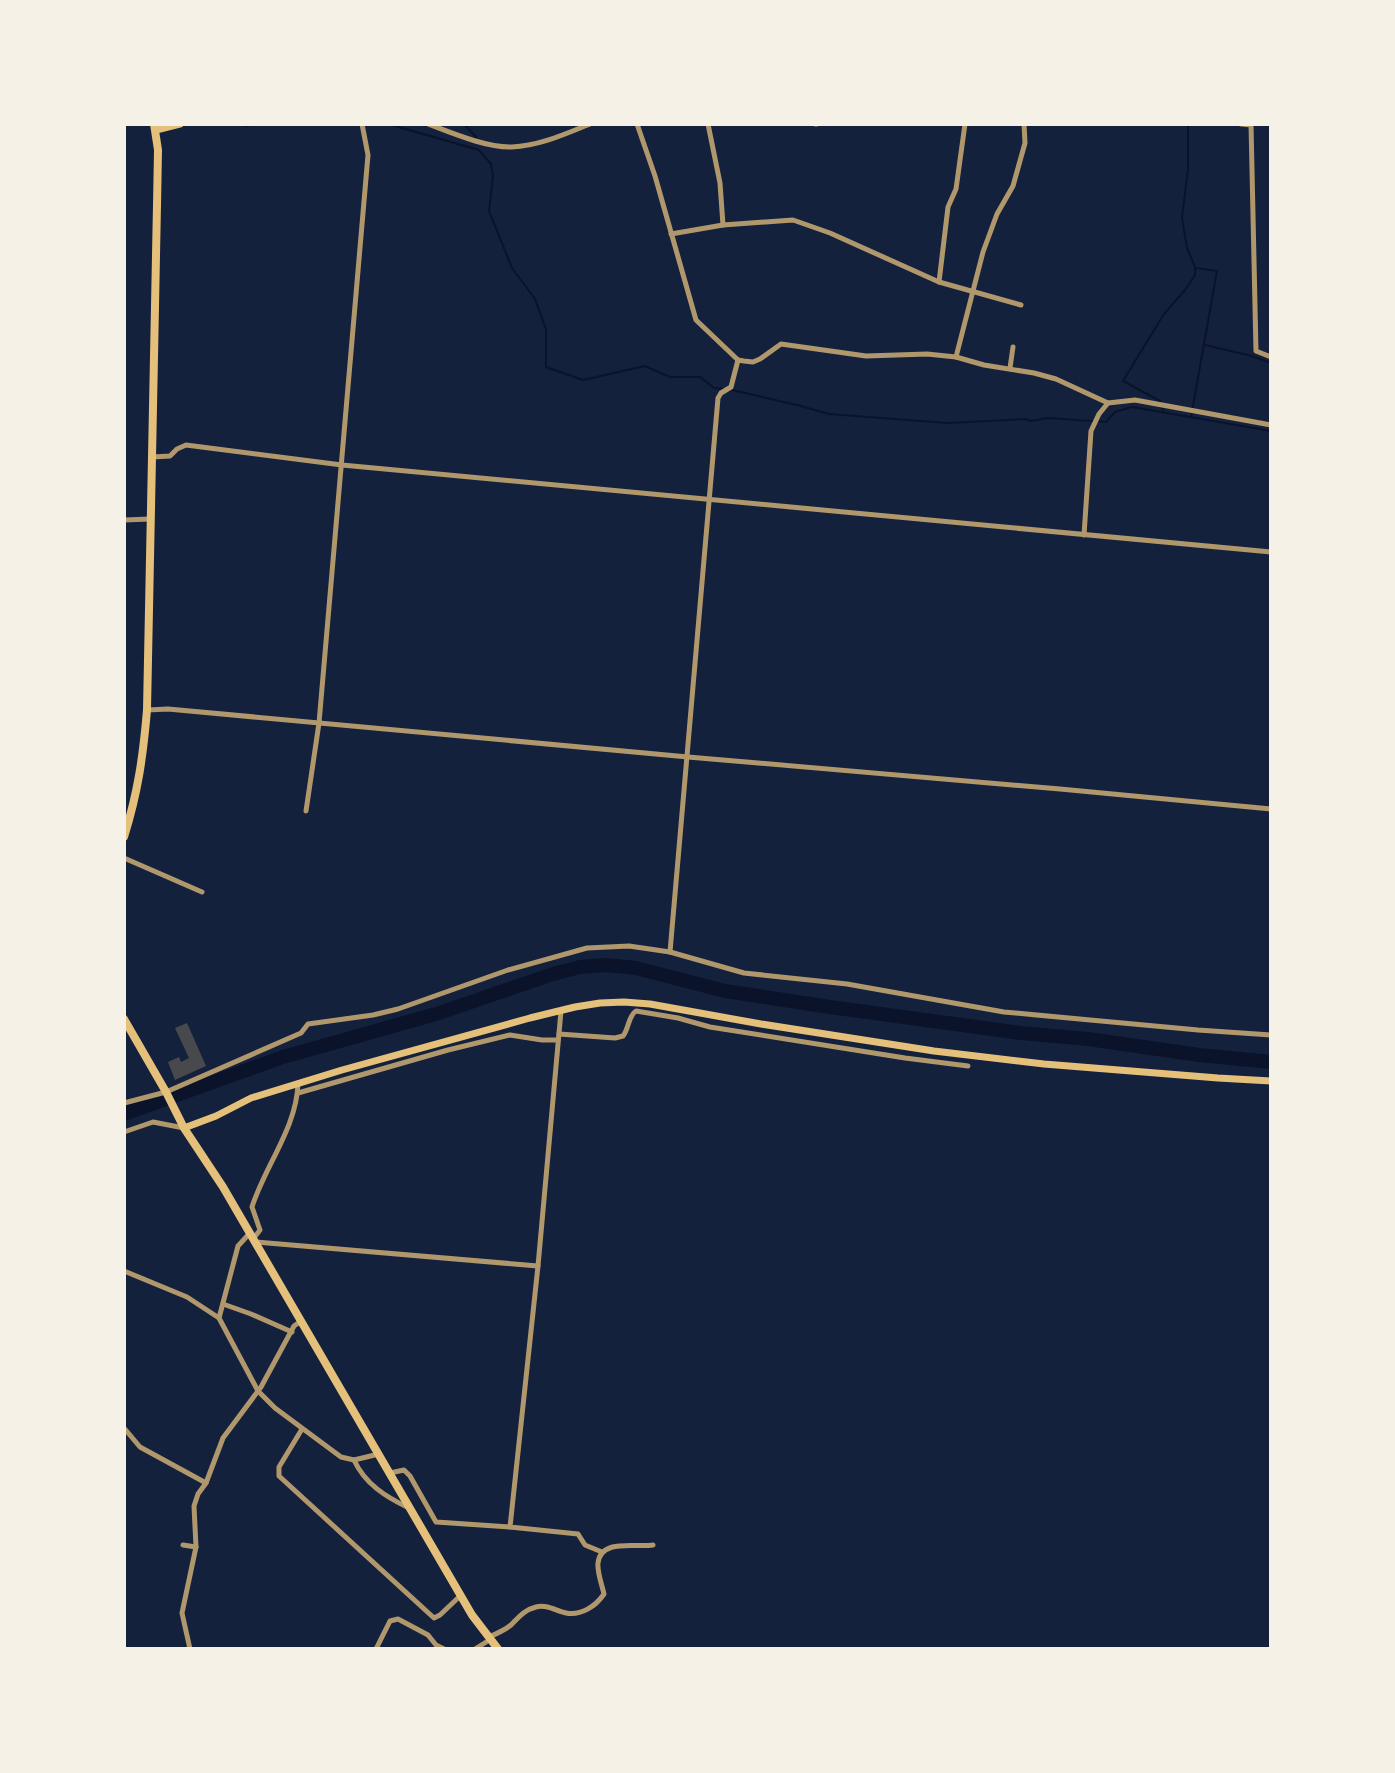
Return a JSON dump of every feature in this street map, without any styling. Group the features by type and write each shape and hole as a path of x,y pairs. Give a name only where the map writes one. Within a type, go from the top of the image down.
{"highway":[{"path":"124,837 136,799 147,710 158,150 155,127"},
{"path":"124,1019 182,1124 223,1187 460,1595 498,1649"}],"main road":[{"path":"155,127 180,124"},
{"path":"182,1124 216,1116 251,1098 298,1083 530,1018 600,1003 650,1004 934,1051 1139,1072 1271,1081"}],"street":[{"path":"306,811 319,723 368,155 362,124"},
{"path":"428,124 450,133 511,147 555,138 590,124"},
{"path":"637,124 696,320 738,360 753,362 781,344 866,356 927,354 956,357 1056,379 1108,403 1135,400 1271,425"},
{"path":"708,124 720,183 723,225"},
{"path":"939,282 948,207 956,189 965,124"},
{"path":"956,357 983,252 997,214 1013,186 1025,143 1024,124"},
{"path":"1241,124 1251,125 1256,351 1271,357"},
{"path":"671,234 723,225 793,220 830,233 939,282 1021,305"},
{"path":"1010,368 1013,347"},
{"path":"670,952 718,398 731,387 738,360"},
{"path":"1084,535 1091,431 1108,403"},
{"path":"152,457 170,456 186,445 342,465 1271,552"},
{"path":"124,520 150,519"},
{"path":"147,710 168,709 1271,809"},
{"path":"124,858 202,892"},
{"path":"124,1103 166,1092 301,1033 308,1024 398,1009 508,970 587,948 629,946 670,952 744,973 847,984 1004,1012 1271,1035"},
{"path":"510,1527 561,1011"},
{"path":"298,1093 510,1035 615,1038 627,1031 632,1014 636,1011 710,1027 968,1066"},
{"path":"219,1318 238,1246 252,1239 260,1230 252,1207 285,1131 298,1093 298,1083"},
{"path":"124,1132 153,1122 182,1124"},
{"path":"252,1239 538,1266"},
{"path":"124,1271 187,1297 219,1318 258,1391 275,1408 341,1457 354,1460 379,1454"},
{"path":"223,1304 292,1332"},
{"path":"190,1649 182,1613 196,1547 194,1506 198,1494 206,1483 223,1438 258,1391 294,1326 301,1321"},
{"path":"124,1428 140,1447 206,1483"},
{"path":"302,1429 279,1467 279,1476 434,1618 460,1595"},
{"path":"354,1460 361,1475 390,1498 410,1508"},
{"path":"390,1473 404,1470 410,1476 436,1522 578,1534 585,1545 602,1552"},
{"path":"183,1545 196,1547"},
{"path":"475,1649 509,1627 521,1613 537,1606 569,1614 589,1608 604,1594 598,1563 602,1552 615,1546 653,1545"},
{"path":"376,1649 390,1621 394,1619 428,1635 444,1649"}],"building":[{"path":"187,1023 206,1066 175,1080 168,1062 179,1057 181,1062 189,1058 175,1028"}],"waterway":[{"path":"246,126 256,124"},
{"path":"388,124 479,150 491,164 493,176 489,211 512,268 535,299 546,329 546,367 583,380 645,366 670,377 700,377 714,388 726,389"},
{"path":"464,124 476,137"},
{"path":"1163,410 1160,401 1123,381 1164,314 1195,275 1182,218 1188,169 1188,124"},
{"path":"1191,417 1217,271 1196,268"},
{"path":"1205,345 1271,363"},
{"path":"732,390 829,414 947,423 1048,418 1106,422 1115,412 1132,407 1271,431"},
{"path":"124,1114 283,1057 436,1014 553,974 606,965 636,968 725,991 837,1008 1271,1062"}]}
